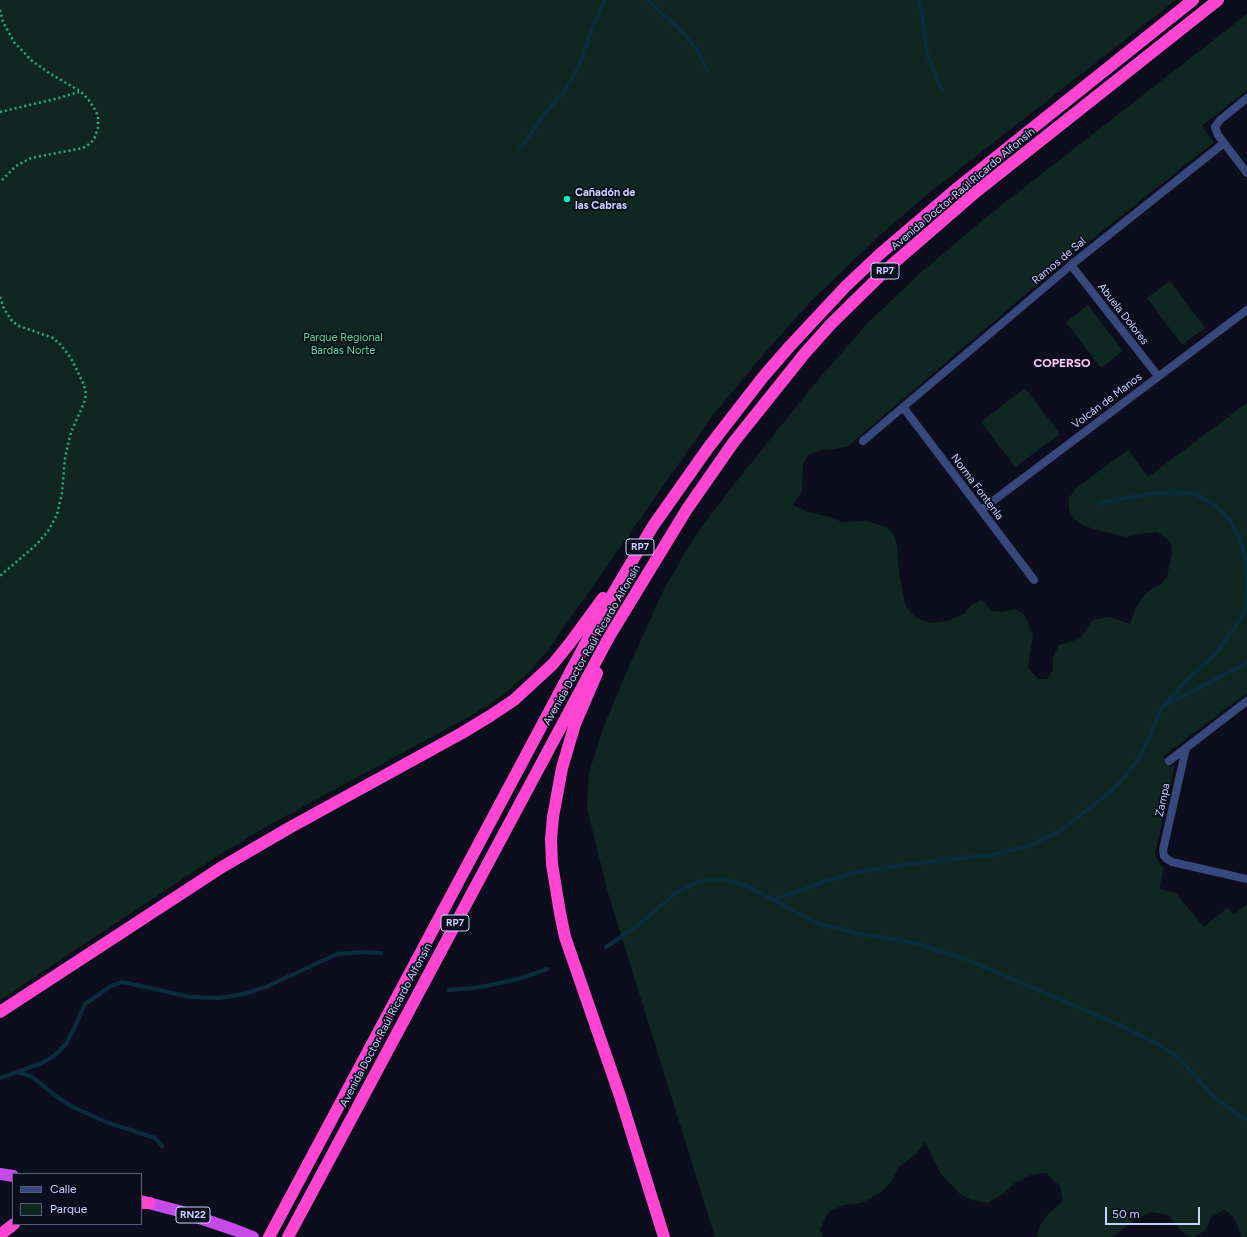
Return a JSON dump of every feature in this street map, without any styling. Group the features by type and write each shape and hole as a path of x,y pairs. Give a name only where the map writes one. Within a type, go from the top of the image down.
{"highway":[{"name":"Avenida Doctor Raúl Ricardo Alfonsín","path":"269,1237 589,636 653,526 708,448 763,377 816,317 880,254 949,195 1193,0"},
{"name":"Avenida Doctor Raúl Ricardo Alfonsín","path":"288,1237 566,716 624,611 687,509 733,443 779,383 831,324 888,268 948,215 1218,0"},
{"path":"0,1012 222,867 289,828 462,733 514,700 553,664 570,643 653,526"},
{"path":"624,611 575,724 568,746 556,794 552,839 552,864 565,937 620,1096 664,1237"},
{"path":"0,1174 12,1176"},
{"name":"RN22","path":"144,1202 179,1211 253,1237"},
{"path":"0,1234 13,1225"}],"street":[{"path":"1247,98 1216,123 1215,127 1224,143 1247,173"},
{"name":"Ramos de Sal","path":"863,441 1071,265 1224,143"},
{"name":"Abuela Dolores","path":"1071,265 1158,376"},
{"name":"Volcán de Manos","path":"981,510 1247,310"},
{"name":"Norma Fontenla","path":"903,407 1034,580"},
{"path":"1169,761 1247,701"},
{"name":"Zampa","path":"1186,748 1163,850 1165,858 1172,862 1247,879"}],"path":[{"path":"0,10 3,22 14,42 31,60 80,92 94,108 98,116 98,128 91,143 76,150 51,153 31,158 16,166 0,182"},
{"path":"0,112 80,92"},
{"path":"0,297 4,309 12,321 19,326 53,338 64,348 71,358 84,385 86,394 84,403 71,432 65,458 62,493 57,515 48,531 37,544 0,576"}],"green space":[{"name":"Parque Regional Bardas Norte","path":"0,0 1176,0 934,189 879,236 810,302 713,415 548,650 530,671 510,689 489,705 465,719 271,824 219,855 0,1000"},
{"path":"1247,14 1247,90 1202,126 1214,142 1067,259 848,446 809,454 803,464 802,491 793,505 808,512 831,517 842,522 866,521 887,527 894,535 897,546 899,572 905,605 916,618 931,623 947,621 964,614 971,605 982,600 991,611 1003,612 1014,609 1024,614 1033,634 1028,668 1038,679 1047,679 1053,670 1053,658 1059,645 1079,639 1093,620 1109,617 1130,624 1136,607 1146,593 1160,585 1167,577 1172,552 1171,542 1157,532 1127,537 1093,529 1074,519 1069,509 1069,498 1076,488 1128,450 1148,477 1247,403 1247,693 1163,756 1171,767 1175,764 1155,854 1159,863 1164,867 1159,889 1176,893 1204,927 1227,908 1234,915 1247,904 1247,1237 1242,1237 1233,1216 1224,1210 1211,1217 1206,1230 1195,1237 1190,1237 1180,1230 1168,1215 1150,1212 1132,1222 1112,1237 1037,1237 1039,1227 1048,1214 1063,1201 1060,1186 1046,1173 1031,1175 1015,1183 1002,1195 987,1203 972,1200 960,1194 941,1174 925,1142 916,1154 900,1166 890,1183 879,1194 861,1203 843,1205 829,1212 820,1229 823,1237 715,1237 608,893 587,808 589,772 604,726 630,664 665,587 695,536 732,487 817,381 867,324 919,274 989,215"},
{"path":"1170,281 1205,328 1182,345 1147,298"},
{"path":"1088,305 1123,351 1101,368 1066,322"},
{"path":"1025,388 1060,434 1015,467 981,422"}],"waterway":[{"path":"520,149 546,112 563,93 574,75 584,55 590,34 605,0"},
{"path":"648,0 683,33 696,48 707,70"},
{"path":"920,0 927,54 942,91"},
{"path":"1099,503 1148,494 1174,492 1195,494 1215,505 1229,519 1240,538 1245,558 1247,584"},
{"path":"1245,610 1247,587"},
{"path":"773,900 826,881 854,873 917,863 990,855 1027,847 1060,831 1109,793 1124,778 1139,758 1162,707 1183,684 1217,652 1234,629 1247,607"},
{"path":"1164,706 1247,663"},
{"path":"606,947 637,926 676,893 700,881 724,879 747,886 817,923 855,933 911,942 968,960 1122,1026 1156,1043 1179,1058 1214,1097 1240,1116 1247,1119"},
{"path":"0,1078 42,1063 54,1056 66,1044 85,1004 111,986 122,982 191,997 219,998 244,994 268,986 337,954 362,952 381,953"},
{"path":"449,990 475,988 500,983 522,978 547,969"},
{"path":"17,1072 31,1076 57,1097 73,1107 106,1122 155,1138 162,1146"}],"place":[{"name":"Cañadón de las Cabras","path":"567,199"}],"district":[{"name":"COPERSO","path":"1062,363"}]}
